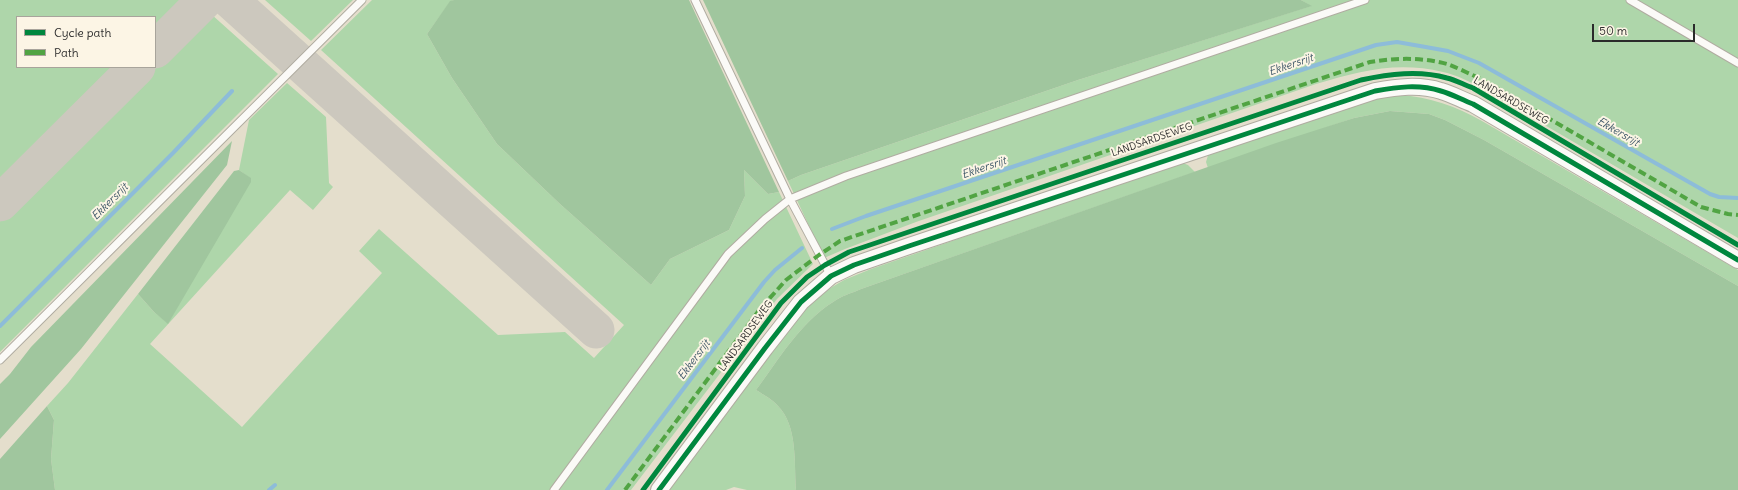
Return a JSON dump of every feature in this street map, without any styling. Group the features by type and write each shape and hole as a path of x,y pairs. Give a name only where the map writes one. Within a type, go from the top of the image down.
{"street":[{"path":"659,490 796,308 831,276 854,265 1353,97 1375,91 1398,87 1419,87 1440,91 1473,104 1738,260"}],"lane":[{"path":"0,360 362,0"},
{"path":"695,0 790,199 831,276"},
{"path":"554,490 728,254 790,199 853,173 1365,0"},
{"path":"1630,0 1738,63"}],"green space":[{"path":"0,0 188,0 156,32 156,16 16,16 16,68 119,68 0,186"},
{"path":"265,0 353,0 311,41"},
{"path":"372,0 454,0 450,2 427,34 452,78 497,144 560,204 651,285 670,259 729,230 745,196 744,170 768,194 779,192 813,264 777,299 631,490 55,490 51,459 54,420 47,406 68,383 138,294 154,312 168,323 250,178 239,170 249,120 287,83 326,117 329,183 333,187 313,210 290,190 150,344 242,427 382,273 359,251 379,229 498,335 565,332 594,358 624,325 321,50"},
{"path":"689,0 779,192 768,194 744,170 745,196 729,230 670,259 651,285 560,204 497,144 452,78 427,34 450,1"},
{"path":"703,0 1301,0 1312,6 1078,80 801,175 788,181"},
{"path":"1301,0 1738,0 1738,238 1483,89 1448,73 1410,67 1379,69 1348,75 1316,84 916,222 824,258 788,181 801,175 1078,80 1311,6"},
{"path":"211,14 278,74 0,352 0,220"},
{"path":"1399,95 1442,103 1482,121 1738,270 1738,286 1484,140 1445,120 1429,114 1390,111 1354,118 1208,168 1206,162 1209,152 1378,97"},
{"path":"1390,111 1429,114 1445,120 1484,140 1738,286 1738,490 796,490 794,446 789,424 784,414 776,404 756,390 800,331 810,320 836,300 861,289 1276,143 1354,118"},
{"path":"232,141 227,165 81,349 0,439 0,384 10,374 31,347"},
{"path":"1180,162 1188,165 1195,172 861,289 839,298 810,320 791,342 756,390 776,404 784,414 789,424 794,446 796,490 747,490 734,487 726,490 662,490 774,342 817,296 844,280 871,269"},
{"path":"239,170 251,178 251,182 168,324 154,312 138,294 234,171"},
{"path":"47,406 54,420 51,459 55,490 0,490 0,459"}],"waterway":[{"name":"Ekkersrijt","path":"832,229 866,216 1376,45 1397,42 1448,51 1479,63 1710,194 1719,197 1738,198"},
{"name":"Ekkersrijt","path":"0,326 173,153 232,91"},
{"name":"Ekkersrijt","path":"607,490 764,282 775,270 802,248"},
{"path":"269,490 275,485"}],"taxiway":[{"path":"156,49 205,0"},
{"path":"230,0 596,330"},
{"path":"0,203 136,68"}],"marked path":[{"path":"625,490 760,309 786,280 840,241 1370,62 1398,59 1418,59 1447,64 1455,67 1481,79 1701,207 1738,215"}],"cycle path":[{"name":"LANDSARDSEWEG","path":"643,490 781,303 807,277 825,265 849,252 1361,80 1382,76 1426,74 1450,79 1473,88 1738,245"},
{"path":"659,490 801,302 831,276 854,265 909,246 1375,91 1400,87 1424,87 1445,92 1473,104 1738,260"}]}
